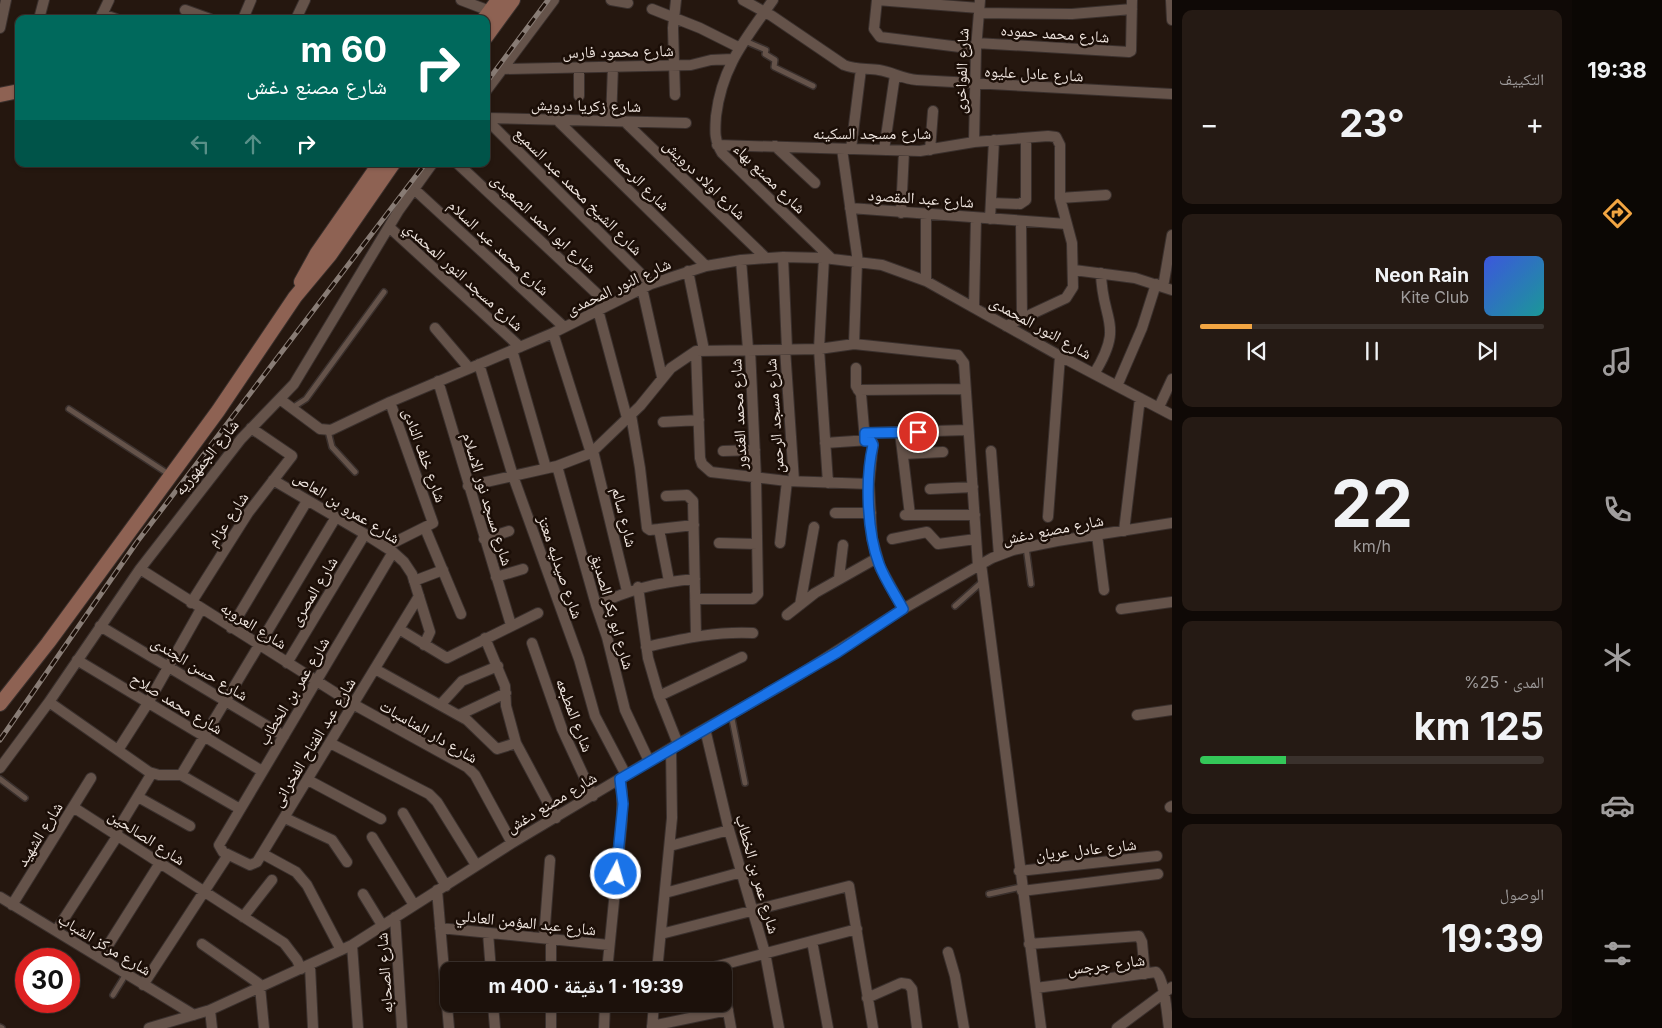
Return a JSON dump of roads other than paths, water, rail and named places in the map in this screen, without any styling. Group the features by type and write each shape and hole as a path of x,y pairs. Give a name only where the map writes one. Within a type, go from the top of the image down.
{"main road":[{"path":"493,11 513,0"},
{"path":"0,95 15,92"},
{"name":"شارع الجمهوريه","path":"295,297 310,266 377,167"},
{"name":"شارع الجمهوريه","path":"0,704 48,643 218,412 295,297 330,255 392,167"}],"street":[{"path":"0,28 6,0"},
{"path":"40,15 44,0"},
{"path":"102,15 109,0"},
{"path":"245,15 251,0"},
{"path":"298,15 304,0"},
{"path":"461,0 493,11"},
{"path":"490,86 554,0"},
{"path":"611,0 628,3"},
{"path":"675,95 674,16 676,0"},
{"name":"شارع عادل عليوه","path":"743,0 765,12 844,64 861,69 880,70 909,79 974,85 1172,94"},
{"name":"شارع مصنع بهاء","path":"773,0 732,59 723,78 719,93 715,131 717,145 722,153 828,259"},
{"path":"877,0 941,3 1062,15 1132,5"},
{"name":"شارع محمد حموده","path":"877,0 874,28 877,36 976,46 1131,51 1132,5"},
{"path":"1171,0 1172,20"},
{"name":"شارع الفواخرى","path":"974,142 974,85 979,7"},
{"path":"652,9 742,44"},
{"path":"185,10 199,15"},
{"name":"شارع محمود فارس","path":"503,69 695,65 711,60 732,59"},
{"path":"611,121 613,66"},
{"path":"579,67 579,96"},
{"path":"854,344 858,262 850,208 846,149 861,69"},
{"path":"884,150 895,75"},
{"path":"930,150 933,111"},
{"name":"شارع زكريا درويش","path":"490,118 686,123"},
{"name":"شارع الرحمه","path":"557,120 706,266"},
{"name":"شارع اولاد درويش","path":"624,121 766,258"},
{"name":"شارع الشيخ محمد عبد السميع","path":"490,122 647,286"},
{"path":"991,202 1020,204 1026,200 1026,138"},
{"name":"شارع مسجد السكينه","path":"717,145 904,151 930,150 994,140 1056,138 1060,144 1060,198"},
{"path":"990,219 994,140"},
{"path":"775,146 815,183"},
{"path":"901,213 904,151"},
{"name":"شارع الجمهوريه","path":"0,768 49,702 140,570 251,428 281,400 294,384 389,227 430,167"},
{"name":"شارع ابو احمد الصعيدى","path":"461,167 609,305"},
{"name":"شارع محمد عبد السلام","path":"414,189 564,327"},
{"path":"1006,326 1069,295 1074,287 1071,235 1060,198 1106,195"},
{"name":"شارع عبد المقصود","path":"850,208 1067,224"},
{"path":"926,214 926,281"},
{"path":"974,307 976,218"},
{"path":"1022,221 1022,317"},
{"name":"شارع مسجد النور المحمدي","path":"389,227 516,349"},
{"path":"1117,386 1142,328 1164,287 1172,235"},
{"name":"شارع النور المحمدى","path":"328,431 438,381 553,333 647,286 706,266 741,260 783,257 828,259 882,266 926,281 1060,356 1172,415"},
{"name":"شارع مسجد الرحمن","path":"780,543 790,481 783,257"},
{"path":"828,259 818,349 828,482"},
{"name":"شارع محمد الغندور","path":"695,599 753,599 758,594 755,450 741,260"},
{"path":"1074,270 1135,278 1164,287"},
{"path":"688,271 700,350 700,458 706,469 711,472 756,478 869,484"},
{"path":"1094,374 1108,350 1112,332 1103,296 1101,273"},
{"path":"647,286 662,377"},
{"path":"598,310 629,417 640,468 646,526 650,530 694,525"},
{"path":"435,328 474,366"},
{"name":"شارع سالم","path":"553,333 592,452 627,591"},
{"path":"468,486 552,467 592,452 629,417 662,377 678,362 700,350 818,349 854,344 958,355 964,364 976,539 983,580 1021,889 1041,1028"},
{"name":"شارع ابو بكر الصديق","path":"516,349 607,637 624,710 649,761"},
{"path":"1048,517 1060,356"},
{"name":"شارع صيدليه معتز","path":"474,366 578,659 595,716 623,777"},
{"path":"856,368 858,390 861,394 865,437"},
{"path":"1159,407 1172,379"},
{"name":"شارع مسجد نور الاسلام","path":"438,381 511,625"},
{"path":"858,390 965,389"},
{"path":"1124,531 1140,398"},
{"path":"281,400 320,429 328,431"},
{"name":"شارع خلف النادى","path":"390,402 434,522 425,528"},
{"path":"664,422 699,420"},
{"name":"شارع عزام","path":"191,603 248,513 292,456 251,428"},
{"path":"825,443 900,432 968,430"},
{"path":"900,432 907,515 975,515"},
{"path":"865,437 873,445 869,484 870,513 877,558 903,609"},
{"path":"723,452 755,450"},
{"path":"991,451 999,555"},
{"path":"903,454 943,452"},
{"name":"شارع عمرو بن العاص","path":"273,480 389,549 404,562 414,581 430,632 424,645"},
{"path":"930,489 973,487"},
{"path":"666,496 687,495 692,498 696,636"},
{"path":"231,628 307,501"},
{"path":"835,513 870,513"},
{"path":"181,774 260,646 336,517"},
{"name":"شارع مصنع دغش","path":"150,1028 210,1010 306,968 352,945 512,843 674,746 838,652 903,609 999,555 1026,547 1172,524"},
{"path":"800,605 814,527"},
{"path":"389,549 425,528 461,614"},
{"path":"659,529 669,581"},
{"path":"484,538 509,531"},
{"path":"892,539 927,532 938,544 976,539"},
{"name":"شارع المصرى","path":"287,663 365,534"},
{"path":"1097,535 1104,590"},
{"path":"719,543 757,544"},
{"path":"839,578 843,545"},
{"name":"شارع عمر بن الخطاب","path":"228,855 220,850 219,845 316,681 389,549"},
{"path":"787,615 839,578 877,558"},
{"path":"496,577 523,569"},
{"name":"شارع العروبه","path":"140,570 353,704"},
{"path":"414,581 443,570"},
{"path":"596,605 638,587 669,581 695,579"},
{"path":"638,587 646,647 674,746 670,846 657,962"},
{"name":"شارع عبد الفتاح الفخرانى","path":"262,854 419,596"},
{"path":"1120,609 1172,602"},
{"path":"118,750 148,703 201,609"},
{"path":"399,629 447,658 538,613"},
{"name":"شارع حسن الجندى","path":"100,626 284,736"},
{"path":"646,647 696,636 726,632 753,633"},
{"path":"485,638 498,666 506,693 506,706 516,742 556,818"},
{"name":"شارع المطبعه","path":"532,643 562,729 592,796"},
{"path":"659,696 742,657"},
{"name":"شارع محمد صلاح","path":"77,660 262,771"},
{"path":"441,704 462,681 498,666"},
{"path":"375,669 441,704 472,723 497,749 516,742"},
{"path":"459,715 506,693"},
{"path":"49,702 152,774 181,774 240,809"},
{"name":"شارع دار المناسبات","path":"353,704 472,770 512,843"},
{"path":"1137,715 1172,710"},
{"name":"شارع عمر بن الخطاب","path":"705,729 729,830 765,953 779,1028"},
{"path":"330,743 429,794 437,802 476,865"},
{"path":"56,931 152,774"},
{"path":"608,962 623,804 623,777"},
{"name":"شارع الشهيد","path":"12,905 91,778"},
{"path":"308,780 381,819"},
{"path":"138,797 190,826"},
{"name":"شارع الصالحين","path":"73,807 284,943 306,968"},
{"path":"403,813 442,888 440,928 449,1028"},
{"path":"285,818 332,840 347,862"},
{"path":"670,846 729,830"},
{"path":"372,837 414,905"},
{"path":"143,985 228,855 252,865 262,854 300,876 307,885 341,950"},
{"name":"شارع عادل عريان","path":"1019,871 1157,856"},
{"path":"550,860 548,939 550,962"},
{"path":"100,958 160,863"},
{"path":"665,893 742,872"},
{"path":"1021,889 1158,874"},
{"path":"243,917 272,880"},
{"path":"661,934 847,886 851,889 873,1028"},
{"path":"363,894 382,925"},
{"name":"شارع مركز الشباب","path":"0,897 194,1015"},
{"name":"شارع الصحابه","path":"395,917 402,1028"},
{"name":"شارع عبد المؤمن العادلي","path":"440,928 609,945"},
{"path":"732,964 765,953 857,929"},
{"path":"488,933 490,962"},
{"path":"1029,944 1138,936 1142,942 1144,974"},
{"path":"812,941 828,1028"},
{"path":"202,944 254,979 260,987 264,1028"},
{"path":"352,945 358,1028"},
{"path":"948,952 956,976 964,1028"},
{"path":"306,968 313,1028"},
{"name":"شارع جرجس","path":"1036,988 1156,972 1168,990"},
{"path":"868,998 901,983 908,984 912,990 918,1028"},
{"path":"1117,1028 1168,990"},
{"path":"1168,990 1169,1028"},
{"path":"210,1010 212,1028"},
{"path":"494,1012 495,1028"},
{"path":"551,1012 551,1028"},
{"path":"604,1028 605,1012"},
{"path":"653,1012 652,1027 719,1012"},
{"path":"728,1012 731,1028"}],"lane":[{"path":"742,44 766,50 765,54 775,60 774,67 813,86"},
{"path":"292,408 306,399 384,292"},
{"path":"69,409 171,475"},
{"path":"328,431 331,446 355,472"},
{"path":"1026,547 1031,584"},
{"path":"955,606 983,580"},
{"path":"731,714 745,783"},
{"path":"0,778 25,798"},
{"path":"989,894 1021,889"},
{"path":"114,995 126,974"}],"railway":[{"path":"490,78 548,0"},
{"path":"0,740 137,542 423,167"}]}
